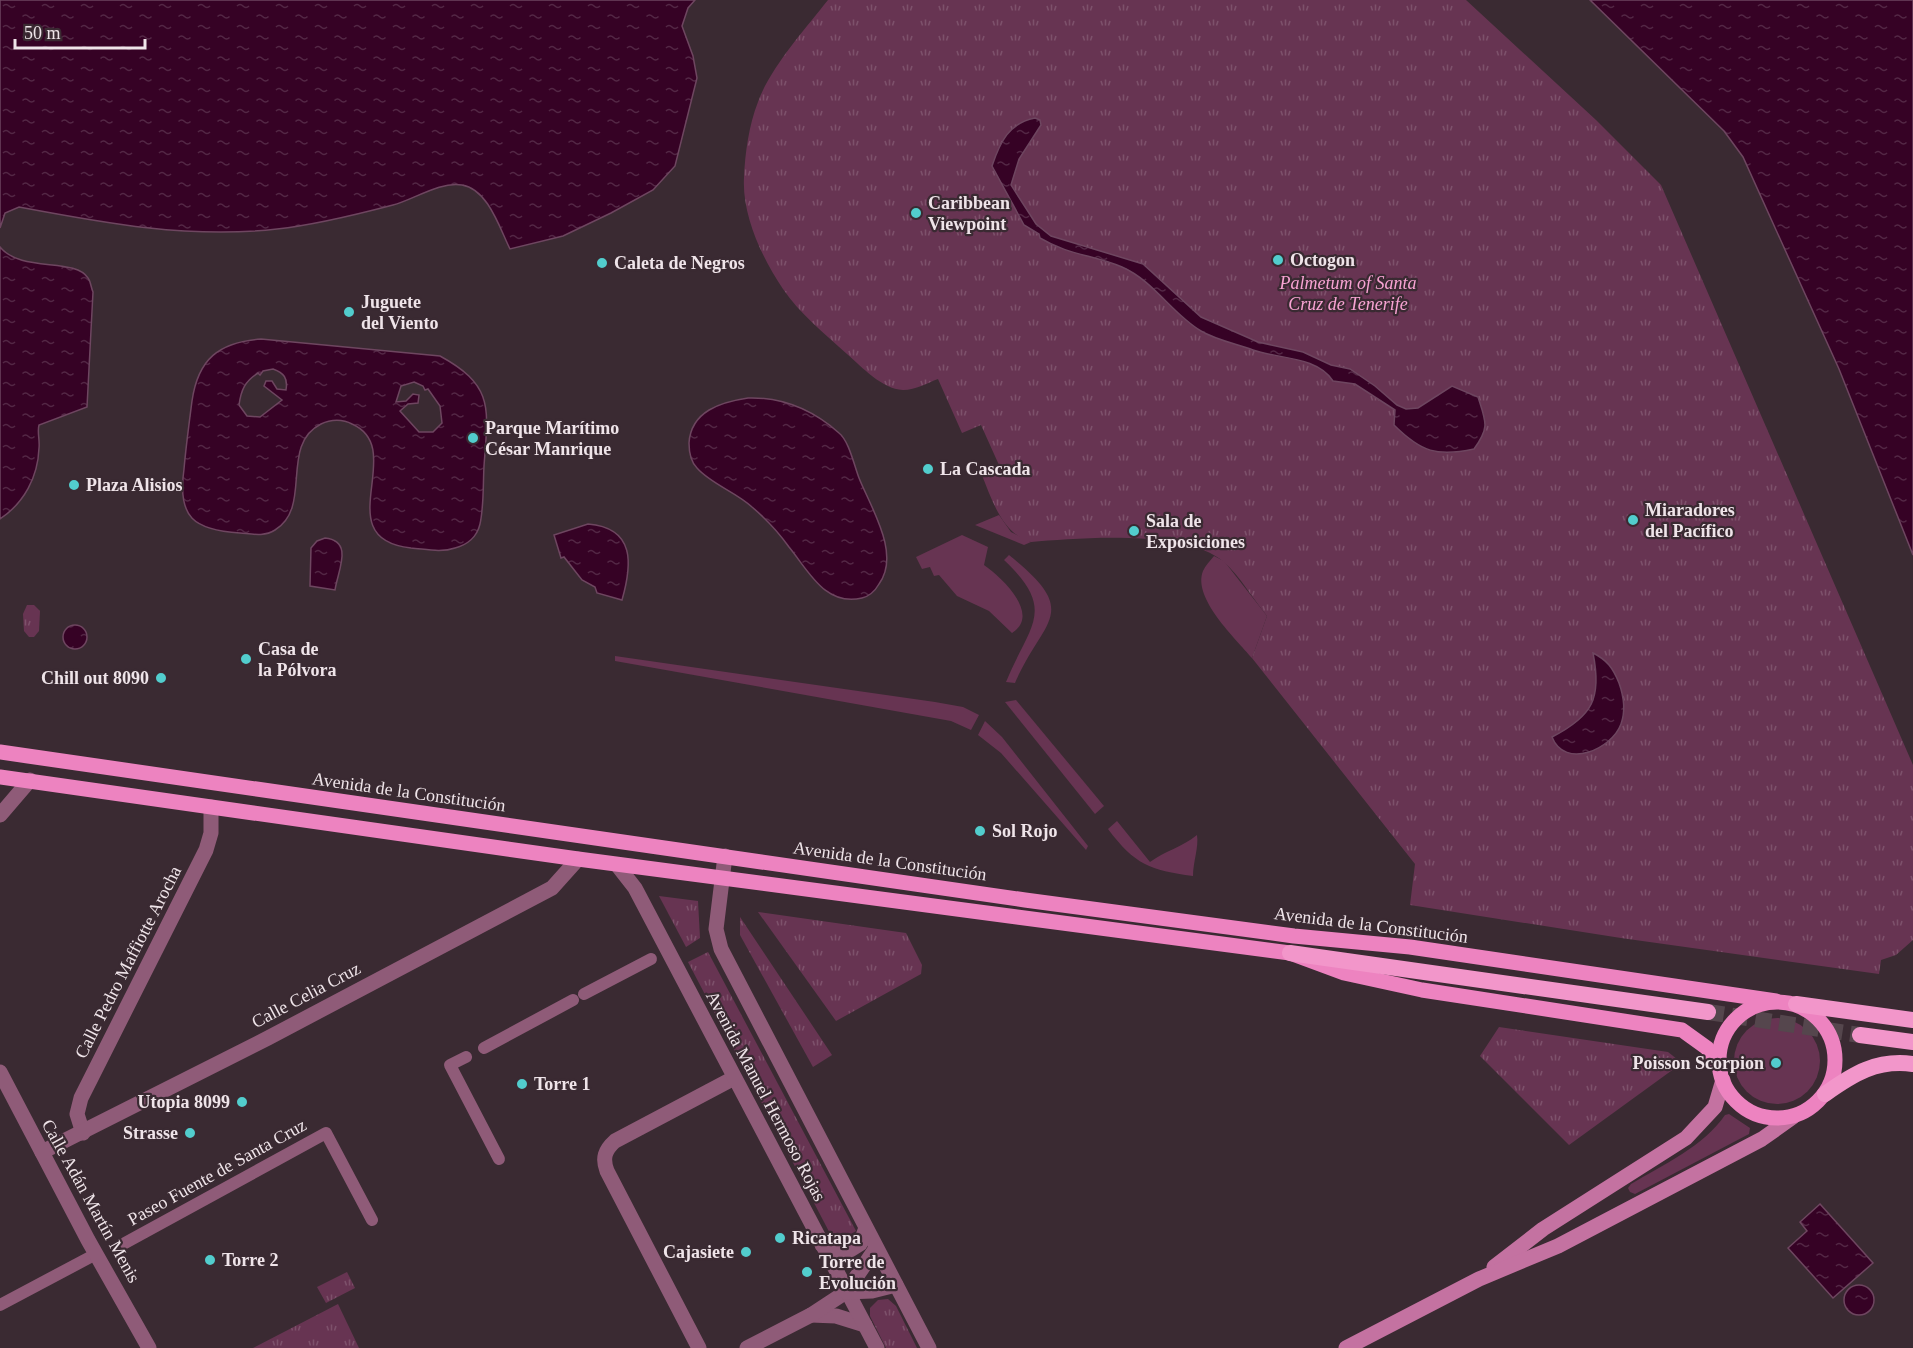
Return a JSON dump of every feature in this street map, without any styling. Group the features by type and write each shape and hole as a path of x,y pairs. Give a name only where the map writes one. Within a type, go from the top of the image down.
{"highway":[{"name":"Avenida de la Constitución","path":"1290,954 1708,1012"},
{"path":"1796,1004 1913,1020"},
{"path":"1860,1035 1913,1042"},
{"path":"1825,1094 1874,1065 1913,1064"}],"main road":[{"name":"Avenida de la Constitución","path":"0,752 1026,900 1294,936 1410,947 1776,1001"},
{"name":"Avenida de la Constitución","path":"0,777 578,860 1290,954"},
{"path":"1290,954 1344,973 1422,990 1682,1030 1707,1048 1722,1073 1730,1094 1745,1109 1764,1117 1792,1117"},
{"path":"1346,1348 1479,1279 1558,1246 1762,1139 1792,1117 1808,1110 1825,1094 1833,1076 1834,1047 1826,1029 1813,1015 1796,1004 1776,1001 1754,1008 1735,1021 1723,1042 1722,1073 1715,1107 1686,1138 1543,1229 1479,1279"}],"street":[{"path":"0,815 30,780"},
{"name":"Calle Pedro Maffiotte Arocha","path":"83,1133 77,1114 81,1098 206,850 211,833 211,807"},
{"name":"Avenida Manuel Hermoso Rojas","path":"725,856 716,929 720,949 929,1348"},
{"name":"Calle Celia Cruz","path":"42,1152 83,1133 552,888 578,860"},
{"name":"Avenida Manuel Hermoso Rojas","path":"617,865 634,888 877,1348"},
{"path":"484,1048 651,959"},
{"path":"466,1057 450,1065 499,1159"},
{"name":"Calle Adán Martín Menis","path":"0,1072 96,1254 149,1348"},
{"path":"699,1348 608,1171 604,1158 608,1148 615,1141 734,1078"},
{"name":"Paseo Fuente de Santa Cruz","path":"125,1243 326,1133 372,1220"},
{"path":"822,1245 832,1252 844,1254 862,1242 866,1228"},
{"path":"747,1348 811,1315 846,1292 876,1248"},
{"path":"0,1305 96,1254"},
{"path":"846,1292 872,1291 896,1285"},
{"path":"811,1315 836,1316 865,1325"}],"green space":[{"name":"Palmetum of Santa Cruz de Tenerife","path":"828,0 1466,0 1596,120 1661,185 1913,765 1913,940 1896,955 1881,960 1879,974 1621,938 1410,905 1415,864 1252,658 1267,616 1224,562 1207,552 1185,544 1159,540 1103,538 1031,542 1021,538 1012,531 999,514 981,473 999,465 981,425 962,433 938,379 908,390 895,389 880,382 813,323 783,289 761,250 746,207 744,178 748,139 758,102 771,76 789,49"},
{"path":"999,515 1011,532 1031,542 1024,545 975,525"},
{"path":"962,535 988,547 984,565 1008,586 1021,606 1023,616 1020,625 1012,633 989,611 957,596 939,575 934,576 930,567 922,569 916,557"},
{"path":"1009,555 1032,575 1045,591 1051,604 1050,617 1045,629 1015,683 1006,682 1030,632 1034,619 1034,606 1030,593 1021,578 1004,560"},
{"path":"1214,556 1224,561 1267,616 1252,658 1217,618 1204,593 1201,582 1203,571"},
{"path":"27,605 34,605 40,611 39,631 34,637 29,637 24,631 23,614"},
{"path":"615,656 935,702 963,707 979,715 971,730 951,721 615,661"},
{"path":"1016,700 1104,806 1095,814 1005,702"},
{"path":"985,721 1002,737 1088,846 1086,850 1001,753 978,735"},
{"path":"1117,821 1150,862 1197,835 1193,876 1154,868 1135,858 1108,829"},
{"path":"659,896 698,901 700,938 686,947"},
{"path":"758,912 906,933 922,965 921,974 836,1021"},
{"path":"740,917 832,1055 813,1067 740,935"},
{"path":"708,952 856,1231 835,1243 688,962"},
{"path":"1777,1018 1801,1025 1813,1037 1820,1061 1813,1085 1801,1097 1777,1104 1753,1097 1741,1085 1734,1061 1741,1037 1753,1025"},
{"path":"1499,1027 1668,1052 1682,1063 1569,1145 1480,1056"},
{"path":"1729,1114 1750,1128 1749,1134 1635,1194 1630,1192 1628,1188 1631,1184 1694,1145 1706,1136 1725,1115"},
{"path":"347,1272 355,1288 326,1303 317,1287"},
{"path":"888,1299 896,1306 917,1348 886,1348 870,1316 870,1308 878,1300"},
{"path":"338,1304 359,1348 253,1348"}],"water":[{"path":"0,0 695,0 688,8 682,26 693,56 697,78 675,166 653,190 563,236 510,249 486,202 471,188 462,185 436,188 401,203 364,212 277,229 244,232 179,231 115,224 19,207 5,213 0,228"},
{"path":"1590,0 1913,0 1913,555 1839,369 1743,157 1724,131"},
{"path":"1035,118 1040,120 1041,125 1019,159 1011,185 1036,224 1051,236 1143,264 1201,317 1258,342 1303,352 1331,365 1350,369 1397,405 1406,409 1418,408 1452,386 1478,397 1485,424 1474,449 1440,452 1421,447 1394,425 1395,410 1355,384 1333,381 1326,373 1307,363 1263,353 1207,334 1181,316 1133,273 1112,263 1050,244 1040,238 1039,234 1024,225 992,166 998,149 1012,129 1018,124"},
{"path":"0,247 9,255 21,260 72,268 81,272 89,280 93,292 87,407 39,425 38,459 33,479 23,497 9,513 0,519"},
{"path":"261,339 440,356 471,378 484,401 487,429 482,510 479,529 474,537 464,545 444,550 411,548 386,541 374,528 370,511 373,453 367,436 352,424 341,420 321,424 309,434 301,446 292,507 286,520 275,530 267,534 224,531 211,529 192,518 183,499 183,486 195,386 199,374 213,355 233,344","holes":["273,369 284,376 286,390 277,389 272,381 266,381 264,386 282,400 260,417 247,416 239,405 244,386 258,373 260,375 263,371","414,382 423,386 425,390 428,389 440,406 442,423 433,432 419,432 400,411 408,404 418,403 419,395 413,394 406,401 396,402 401,386"]},
{"path":"748,398 773,400 796,406 819,418 843,437 886,545 885,572 870,595 849,599 828,592 811,576 781,536 762,516 746,502 709,479 693,462 689,443 695,423 701,416 728,402"},
{"path":"588,524 604,527 615,533 627,550 628,574 622,600 597,593 595,587 582,580 564,557 561,558 554,535"},
{"path":"325,538 334,540 342,550 335,590 310,586 311,548 317,541"},
{"path":"75,625 83,629 87,637 83,645 75,649 67,645 63,637 67,629"},
{"path":"1593,653 1606,662 1617,678 1623,698 1623,719 1616,733 1599,748 1577,754 1567,752 1558,747 1552,737 1577,721 1591,704 1596,682"},
{"path":"1820,1204 1873,1263 1833,1298 1788,1248 1807,1231 1800,1222"},
{"path":"1859,1285 1870,1289 1874,1300 1870,1311 1859,1315 1848,1311 1844,1300 1848,1289"}],"tunnel":[{"path":"1708,1012 1860,1035"}],"place":[{"name":"Caribbean Viewpoint","path":"916,213"},
{"name":"Octogon","path":"1278,260"},
{"name":"Caleta de Negros","path":"602,263"},
{"name":"Juguete del Viento","path":"349,312"},
{"name":"Parque Marítimo César Manrique","path":"473,438"},
{"name":"La Cascada","path":"928,469"},
{"name":"Plaza Alisios","path":"74,485"},
{"name":"Miaradores del Pacífico","path":"1633,520"},
{"name":"Sala de Exposiciones","path":"1134,531"},
{"name":"Casa de la Pólvora","path":"246,659"},
{"name":"Chill out 8090","path":"161,678"},
{"name":"Sol Rojo","path":"980,831"},
{"name":"Poisson Scorpion","path":"1776,1063"},
{"name":"Torre 1","path":"522,1084"},
{"name":"Utopia 8099","path":"242,1102"},
{"name":"Strasse","path":"190,1133"},
{"name":"Ricatapa","path":"780,1238"},
{"name":"Cajasiete","path":"746,1252"},
{"name":"Torre 2","path":"210,1260"},
{"name":"Torre de Evolución","path":"807,1272"}]}
